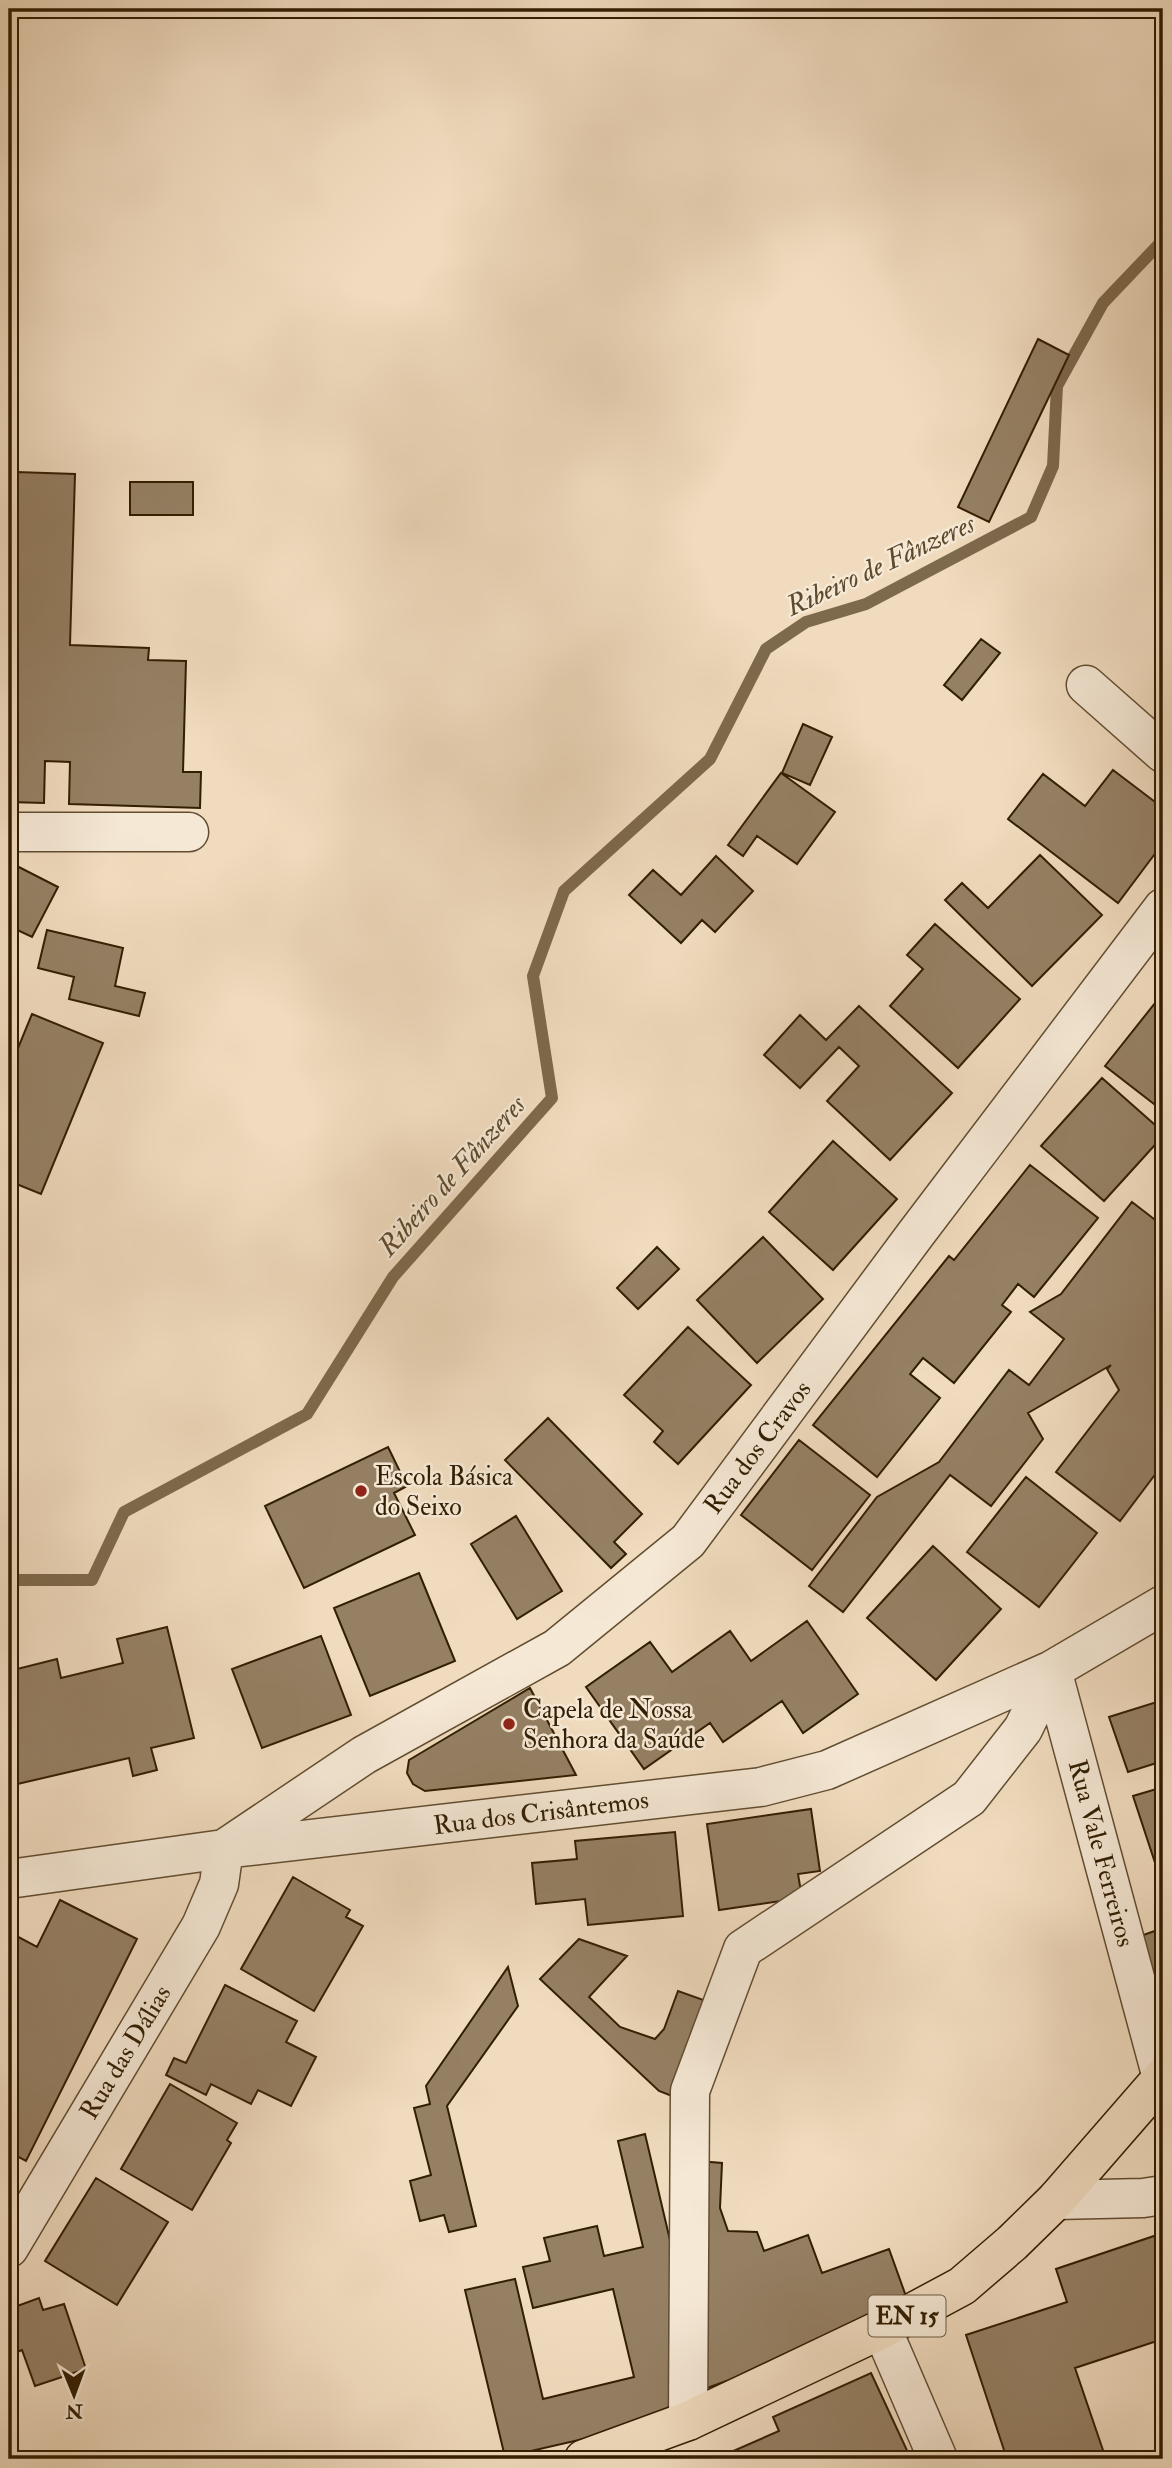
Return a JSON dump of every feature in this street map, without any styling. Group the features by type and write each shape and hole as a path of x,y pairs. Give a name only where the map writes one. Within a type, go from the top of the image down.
{"main road":[{"name":"EN 15","path":"584,2459 688,2421 882,2329 962,2286 1056,2200 1163,2077"}],"street":[{"path":"1086,685 1163,753"},
{"path":"9,832 189,832"},
{"name":"Rua dos Cravos","path":"224,1849 364,1755 557,1648 688,1541 1163,908"},
{"name":"Rua dos Crisântemos","path":"9,1879 224,1849 761,1787 827,1770 1052,1670 1163,1605"},
{"path":"688,2421 690,2091 743,1949 969,1798 1023,1729 1052,1670"},
{"name":"Rua Vale Ferreiros","path":"1052,1670 1163,2077"},
{"name":"Rua das Dálias","path":"9,2248 201,1926 219,1884 224,1849"},
{"path":"1056,2200 1163,2195"},
{"path":"882,2329 938,2459"}],"building":[{"path":"1038,339 1069,355 989,522 958,507"},
{"path":"16,472 75,474 70,645 149,648 148,660 186,661 183,772 201,772 200,808 69,804 70,762 45,761 44,803 9,802"},
{"path":"130,482 193,482 193,515 130,515"},
{"path":"981,639 1000,653 962,700 944,685"},
{"path":"803,724 832,737 810,785 782,773"},
{"path":"1113,770 1163,808 1163,843 1118,903 1008,819 1043,774 1085,806"},
{"path":"781,773 835,812 797,864 757,836 743,856 728,845"},
{"path":"1040,855 1102,915 1032,986 945,900 962,883 988,908"},
{"path":"716,856 753,891 715,932 702,920 681,943 629,895 653,870 681,895"},
{"path":"9,862 58,887 32,937 9,926"},
{"path":"935,924 1020,999 958,1068 890,1006 923,969 907,955"},
{"path":"47,930 123,948 115,986 145,993 139,1016 69,999 74,977 38,968"},
{"path":"1163,993 1163,1111 1105,1066"},
{"path":"859,1006 952,1093 890,1160 827,1101 859,1066 839,1047 800,1088 764,1055 800,1015 826,1040"},
{"path":"32,1014 103,1043 41,1194 9,1181 9,1090 14,1077 9,1075 9,1070"},
{"path":"1102,1078 1163,1132 1163,1136 1104,1201 1041,1146"},
{"path":"833,1141 897,1199 833,1270 769,1212"},
{"path":"1030,1165 1098,1218 1034,1297 1018,1284 1002,1305 1011,1312 954,1383 923,1358 910,1374 940,1398 877,1477 813,1425 949,1256 954,1260"},
{"path":"1132,1202 1163,1226 1163,1464 1120,1521 1056,1472 1119,1390 1107,1369 1111,1365 1028,1413 1043,1439 991,1506 950,1475 843,1612 809,1586 877,1497 939,1462 1009,1370 1029,1385 1064,1339 1030,1312 1061,1294"},
{"path":"763,1237 823,1299 757,1363 697,1300"},
{"path":"657,1247 679,1269 638,1309 617,1288"},
{"path":"688,1327 751,1385 678,1464 654,1442 663,1431 624,1395"},
{"path":"548,1418 642,1514 614,1542 626,1554 611,1568 505,1460"},
{"path":"799,1440 870,1495 812,1570 741,1515"},
{"path":"388,1447 407,1486 394,1493 415,1535 304,1588 265,1506"},
{"path":"1026,1477 1097,1533 1039,1607 967,1552"},
{"path":"516,1516 562,1591 517,1619 471,1544"},
{"path":"933,1546 1001,1609 936,1680 867,1618"},
{"path":"419,1573 455,1661 370,1696 334,1608"},
{"path":"807,1621 858,1694 803,1733 782,1701 723,1742 710,1723 644,1769 586,1687 650,1642 672,1672 730,1631 751,1661"},
{"path":"167,1627 194,1738 151,1748 157,1770 133,1776 129,1758 9,1786 9,1671 57,1659 61,1678 123,1663 117,1639"},
{"path":"321,1636 351,1715 262,1748 232,1669"},
{"name":"Capela de Nossa Senhora da Saúde","path":"530,1688 576,1775 425,1791 413,1784 407,1773 409,1760"},
{"path":"1163,1700 1163,1761 1128,1772 1109,1717"},
{"path":"1163,1787 1163,1887 1133,1796"},
{"path":"811,1809 820,1871 798,1874 802,1898 719,1910 707,1824"},
{"path":"675,1832 683,1916 588,1925 585,1899 536,1904 532,1863 577,1859 575,1841"},
{"path":"293,1877 350,1910 346,1917 363,1926 314,2011 241,1969"},
{"path":"60,1900 137,1939 26,2161 9,2152 9,1932 37,1947"},
{"path":"1163,1928 1163,2022 1132,1939"},
{"path":"579,1939 627,1956 589,1997 620,2027 655,2039 664,2029 678,1991 712,2003 677,2098 659,2091 540,1979"},
{"path":"508,1967 518,2006 447,2106 476,2226 449,2232 444,2215 420,2221 410,2181 431,2175 414,2108 430,2104 426,2086"},
{"path":"225,1985 297,2021 286,2042 316,2057 291,2106 258,2090 251,2104 211,2084 206,2095 166,2075 174,2058 186,2063"},
{"path":"170,2084 237,2123 227,2140 231,2143 192,2210 121,2169"},
{"path":"645,2134 710,2410 505,2457 465,2290 515,2279 543,2399 634,2377 613,2289 533,2308 523,2267 550,2261 544,2238 597,2226 604,2256 643,2247 618,2141"},
{"path":"698,2161 722,2163 720,2208 728,2231 757,2232 764,2251 808,2235 822,2273 889,2249 912,2313 699,2391"},
{"path":"96,2178 168,2222 117,2305 45,2261"},
{"path":"1163,2233 1163,2339 1075,2368 1106,2459 1007,2459 966,2335 1067,2302 1056,2269"},
{"path":"39,2298 43,2310 64,2304 86,2369 35,2386 22,2350 9,2355 9,2309"},
{"path":"871,2373 911,2459 715,2459 779,2431 773,2417"}],"waterway":[{"name":"Ribeiro de Fânzeres","path":"9,1580 92,1580 124,1512 307,1414 393,1277 552,1098 533,976 564,891 710,759 766,649 806,622 866,604 1031,517 1053,466 1057,386 1103,303 1163,240"}],"place":[{"name":"Escola Básica do Seixo","path":"361,1491"},
{"name":"Capela de Nossa Senhora da Saúde","path":"509,1724"}]}
